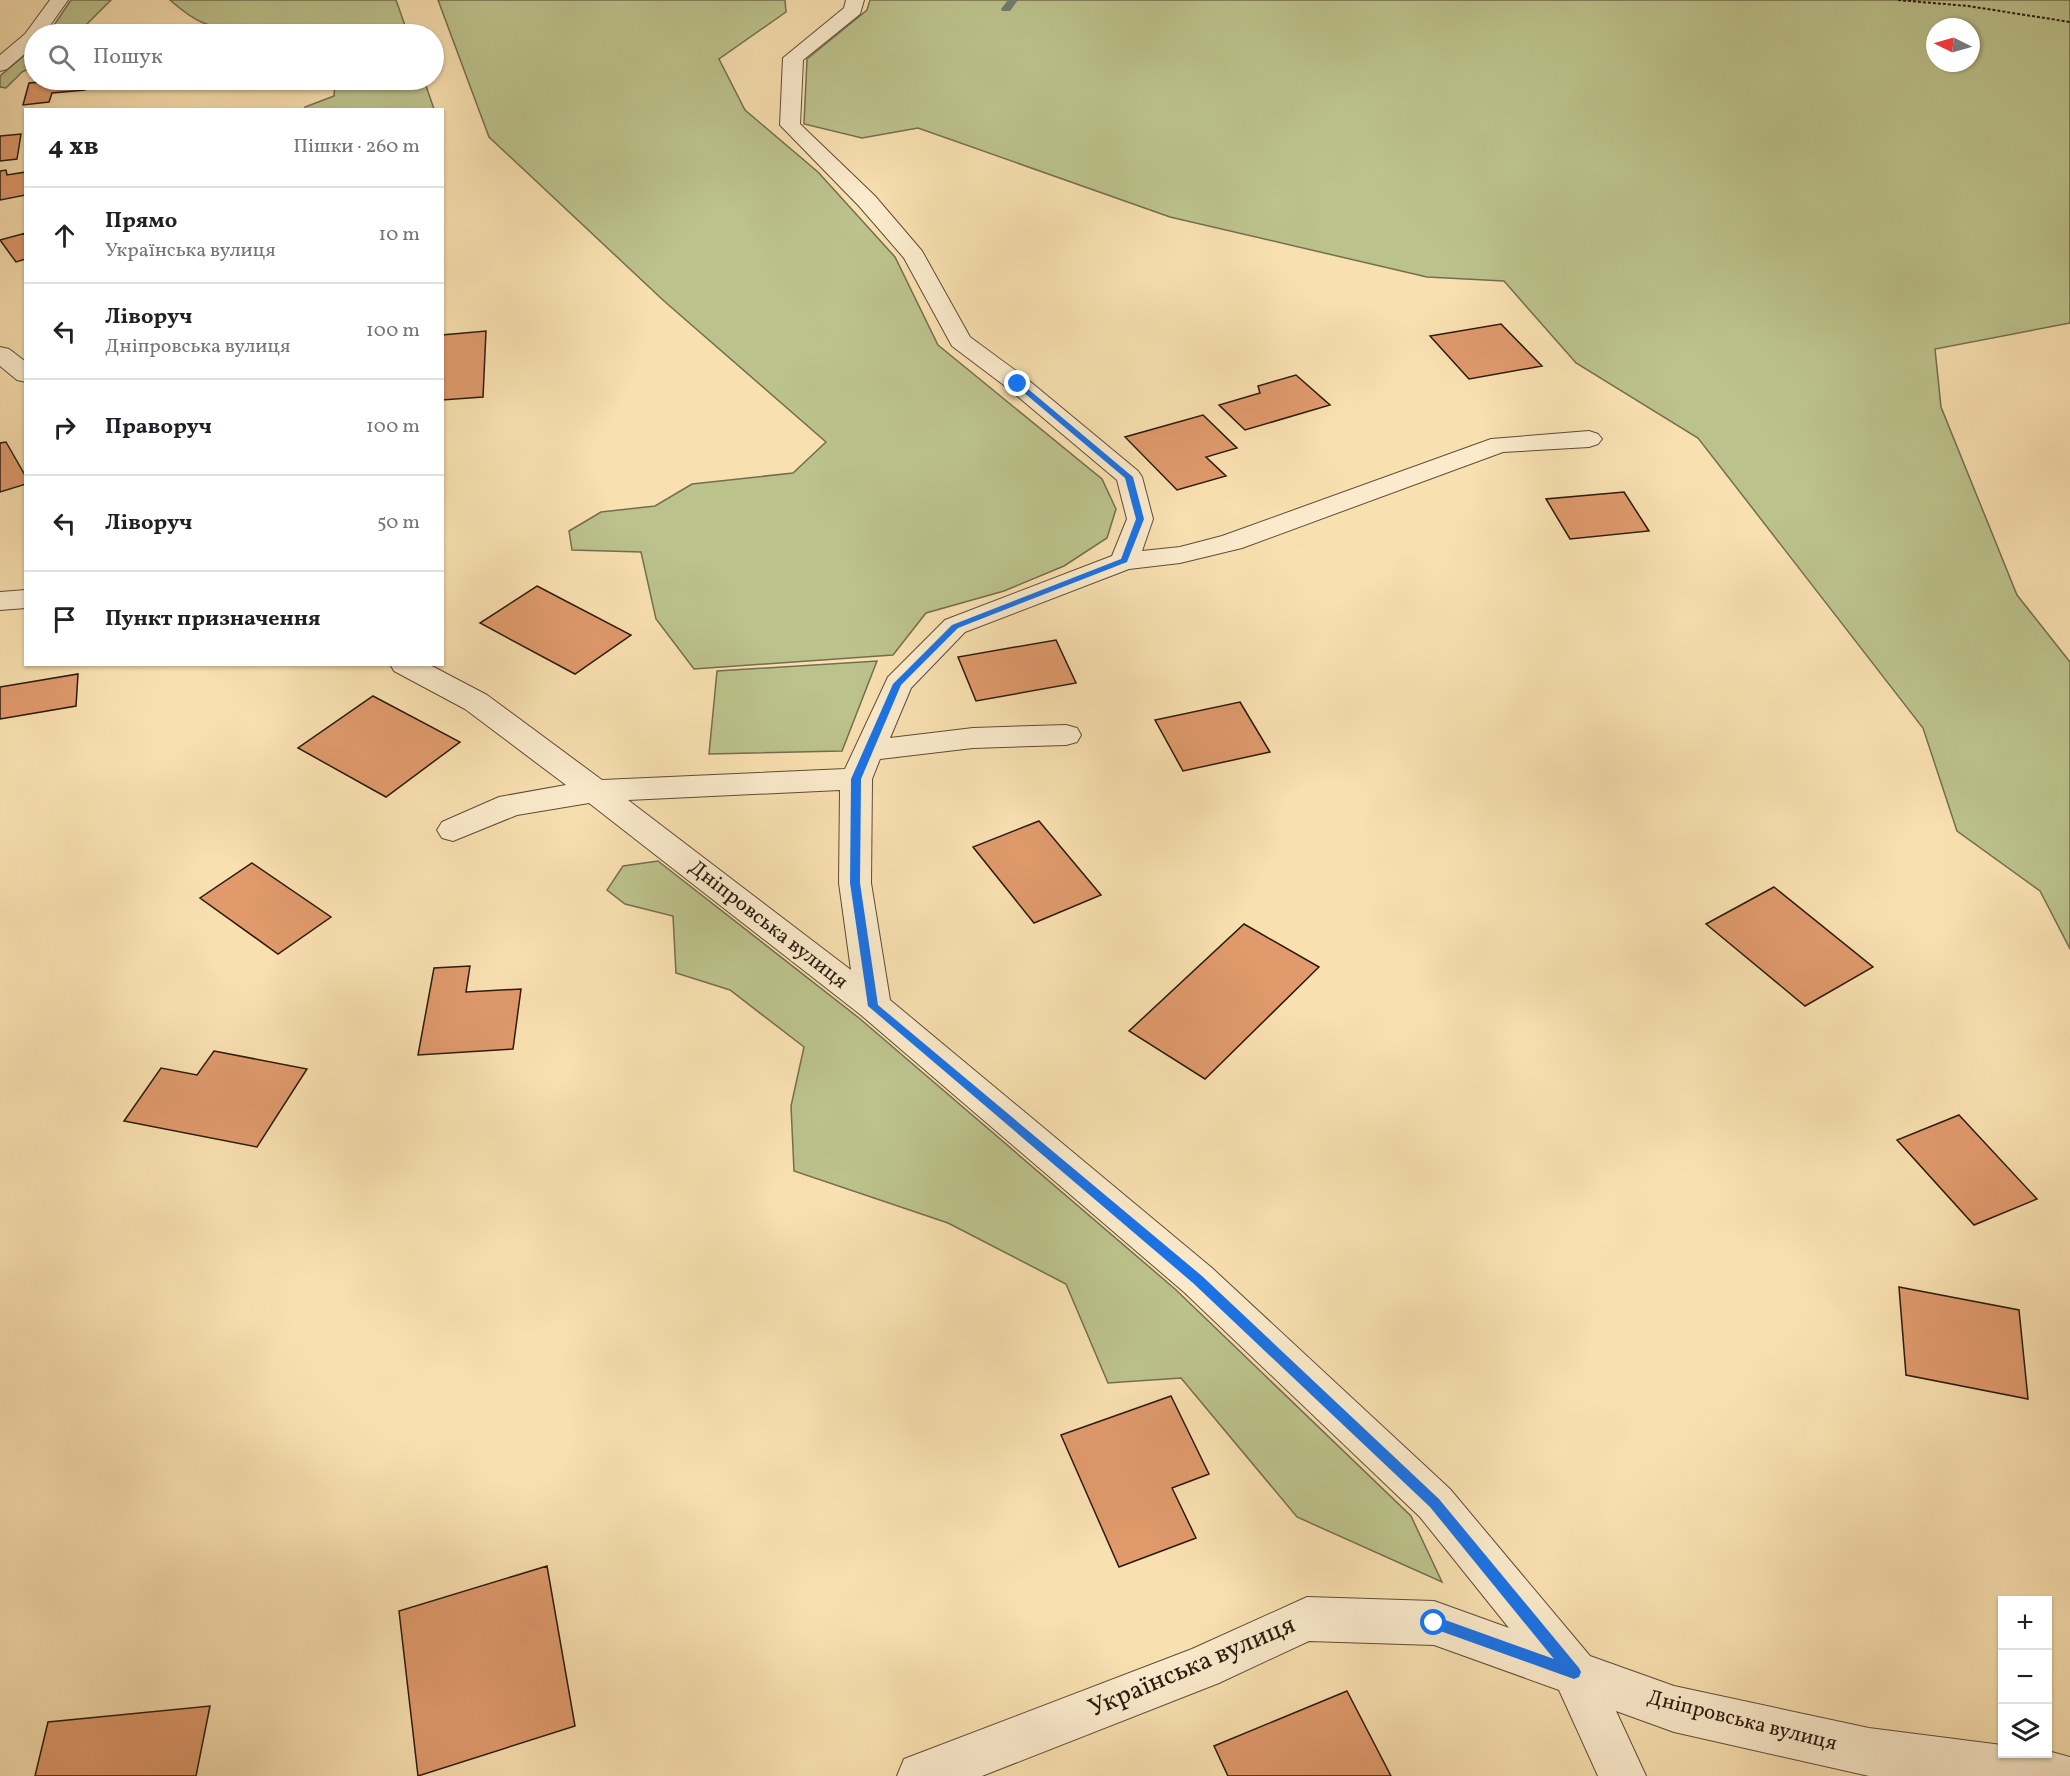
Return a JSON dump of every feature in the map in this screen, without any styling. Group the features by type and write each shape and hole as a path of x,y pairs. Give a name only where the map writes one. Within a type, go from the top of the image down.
{"street":[{"path":"42,24 59,0"},
{"path":"855,0 853,10 793,58 790,125 867,201 914,256 960,341 1018,384 1129,477 1140,519 1124,561"},
{"path":"0,65 24,45"},
{"path":"0,354 24,373"},
{"path":"873,1006 855,883 856,779 898,684 955,627 1124,561 1180,555 1232,542 1500,444 1589,439"},
{"path":"0,602 24,599"},
{"name":"Дніпровська вулиця","path":"408,666 476,702 595,790 873,1006 1197,1280 1435,1503 1574,1672 1674,1709 1869,1752 2059,1776"},
{"path":"869,750 973,738 1066,735"},
{"path":"453,830 510,806 595,790 856,779"},
{"name":"Українська вулиця","path":"921,1776 1203,1667 1307,1619 1434,1623 1574,1672"},
{"path":"1574,1672 1622,1776"}],"path":[{"path":"1898,0 1968,6 2070,22"}],"green space":[{"path":"71,0 111,0 87,24 55,24"},
{"path":"170,0 396,0 404,24 206,24"},
{"path":"438,0 785,0 786,12 719,59 745,110 818,172 895,257 938,345 1102,479 1116,509 1107,538 1064,566 1004,591 926,613 893,655 694,669 656,619 641,552 572,550 569,531 601,512 655,506 692,484 793,473 826,442 664,301 489,137"},
{"path":"870,0 2070,0 2070,323 1935,349 1941,407 2017,595 2070,662 2070,949 2040,891 1957,831 1923,728 1698,438 1576,363 1504,281 1427,277 1170,217 918,128 862,138 804,124 807,59 867,10"},
{"path":"24,56 24,71 6,88 0,87 0,76"},
{"path":"334,90 427,90 434,108 305,108 334,96"},
{"path":"877,661 842,751 709,754 717,671"},
{"path":"658,861 859,1018 1175,1289 1411,1516 1442,1582 1297,1517 1181,1378 1108,1383 1066,1284 948,1223 794,1171 791,1106 804,1047 730,990 676,973 673,916 625,904 607,890 623,866"}],"building":[{"path":"27,90 85,90 52,93 49,102 23,105"},
{"path":"21,134 17,159 0,161 0,136"},
{"path":"6,170 7,175 24,172 24,195 0,200 0,171"},
{"path":"24,234 24,260 16,262 0,240"},
{"path":"1501,324 1542,366 1469,379 1430,336"},
{"path":"486,331 483,397 444,400 444,335"},
{"path":"1296,375 1330,405 1245,430 1219,405 1260,393 1258,386"},
{"path":"1203,415 1237,448 1206,457 1226,476 1177,490 1125,437"},
{"path":"6,442 24,474 24,485 0,492 0,443"},
{"path":"1624,492 1649,531 1570,539 1546,499"},
{"path":"537,586 631,635 575,674 480,623"},
{"path":"1056,640 1076,683 976,701 958,657"},
{"path":"78,674 76,706 0,719 0,687"},
{"path":"373,696 460,742 386,797 298,748"},
{"path":"1240,702 1270,752 1183,771 1155,720"},
{"path":"1039,821 1101,895 1034,923 973,847"},
{"path":"252,863 331,917 278,954 200,898"},
{"path":"1774,887 1873,967 1805,1006 1706,924"},
{"path":"1244,924 1319,967 1205,1079 1129,1031"},
{"path":"470,966 466,992 521,989 513,1049 418,1055 434,968"},
{"path":"214,1051 307,1069 257,1147 124,1121 161,1068 197,1075"},
{"path":"1959,1115 2037,1199 1974,1225 1897,1140"},
{"path":"1899,1287 2019,1310 2028,1399 1906,1375"},
{"path":"1171,1396 1209,1474 1172,1488 1196,1538 1119,1567 1061,1435"},
{"path":"547,1566 575,1726 418,1776 399,1611"},
{"path":"1347,1691 1391,1776 1228,1776 1214,1746"},
{"path":"210,1706 196,1776 35,1776 48,1722"}],"waterway":[{"path":"1006,9 1013,0"}],"route":[{"path":"1018,384 1129,477 1140,519 1124,561 1044,590 955,627 898,684 856,779 855,883 873,1006 1197,1280 1435,1503 1574,1672 1434,1623"}]}
